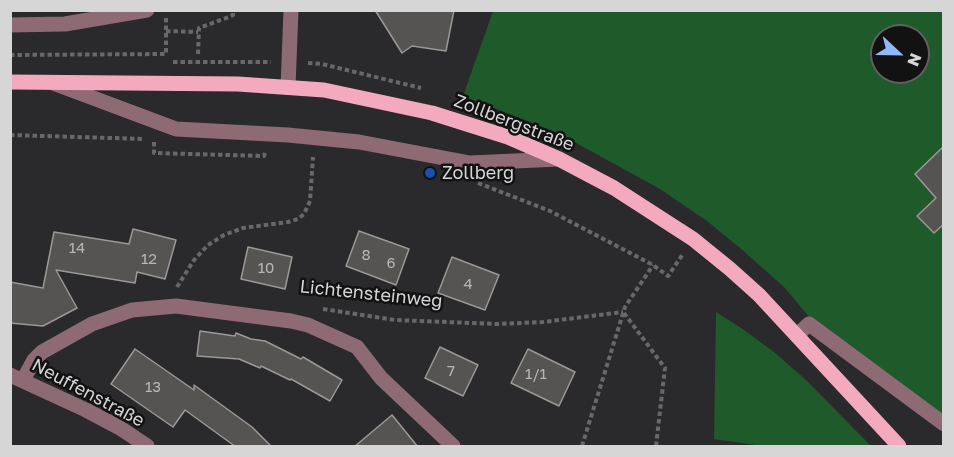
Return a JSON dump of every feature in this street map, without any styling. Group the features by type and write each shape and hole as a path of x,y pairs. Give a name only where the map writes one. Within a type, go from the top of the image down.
{"main road":[{"name":"Zollbergstraße","path":"10,82 288,87 362,97 432,113 508,137 559,159 614,188 693,240 759,295 899,447"}],"street":[{"path":"10,25 65,24 147,10"},
{"path":"288,87 291,10"},
{"path":"50,81 176,129 349,141 470,163 559,159"},
{"name":"Lichtensteinweg","path":"17,377 42,352 72,334 132,310 176,306 291,321 308,325 357,347 381,378 453,447"},
{"path":"797,335 808,324 944,424"},
{"name":"Neuffenstraße","path":"17,377 94,414 120,428 147,447"}],"path":[{"path":"198,54 199,28 233,15 233,10"},
{"path":"10,56 166,54 166,31 198,32"},
{"path":"10,135 154,140 154,153 195,154"},
{"path":"184,273 208,245 224,235 243,228 288,222 304,214 310,201 314,147"},
{"path":"476,182 550,211 653,265 668,276 693,240"},
{"path":"582,447 623,312 653,265"},
{"path":"176,288 187,290"},
{"name":"Lichtensteinweg","path":"312,307 395,320 497,324 543,322 623,312"},
{"path":"623,312 665,368 656,447"}],"green space":[{"path":"493,11 943,11 943,417 810,318 784,287 707,221 660,189 558,133 463,96"},
{"path":"716,312 774,352 806,380 871,446 762,446 714,439"}],"building":[{"path":"375,10 454,10 446,51 412,46 402,53"},
{"path":"944,146 944,224 934,233 917,216 936,198 915,174"},
{"path":"133,229 176,240 165,279 137,272 135,283 56,270 77,308 43,326 10,323 10,282 43,288 54,232 129,244"},
{"path":"359,231 409,249 396,285 346,266"},
{"path":"248,247 292,257 285,289 241,279"},
{"path":"452,257 499,275 485,310 438,293"},
{"path":"200,331 235,336 236,333 265,341 301,359 303,357 342,380 330,401 291,379 261,366 260,368 239,359 197,356"},
{"path":"440,347 478,365 463,396 425,378"},
{"path":"135,349 194,390 194,385 252,427 272,447 236,447 185,410 173,427 111,384"},
{"path":"528,349 575,372 559,406 511,383"},
{"path":"392,415 418,447 354,447"}],"place":[{"name":"Zollberg","path":"430,173"}]}
